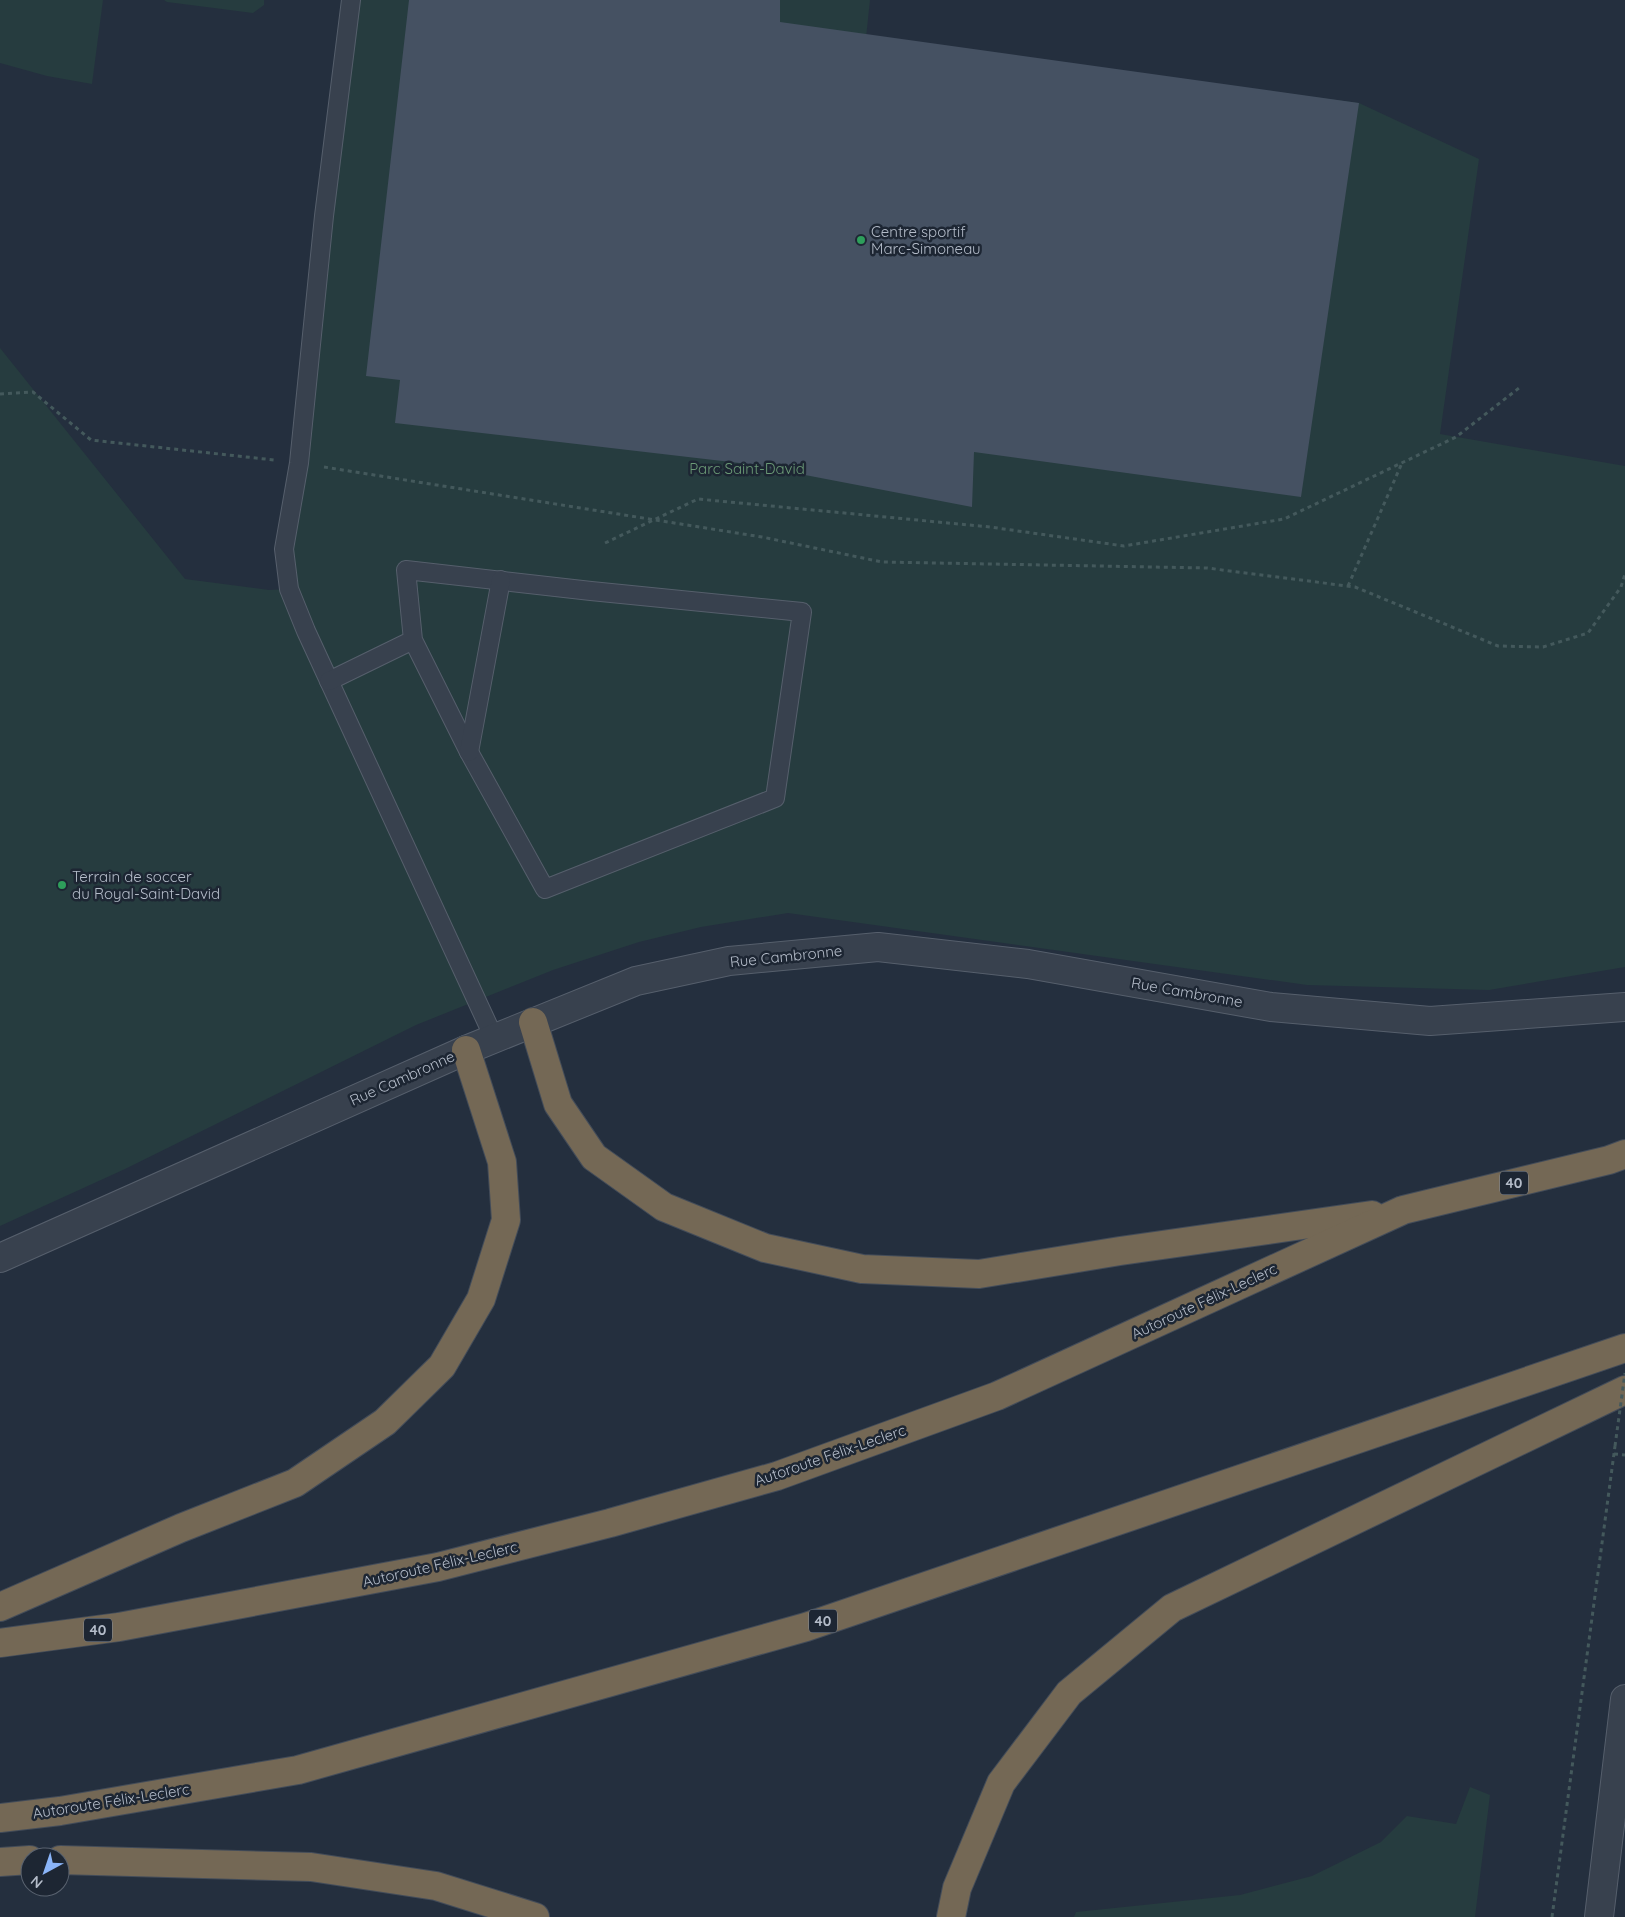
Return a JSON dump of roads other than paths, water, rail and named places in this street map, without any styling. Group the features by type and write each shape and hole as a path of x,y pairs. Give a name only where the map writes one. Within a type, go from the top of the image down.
{"highway":[{"path":"533,1022 558,1104 594,1157 664,1207 765,1248 862,1269 979,1274 1403,1210"},
{"path":"0,1607 181,1528 295,1483 385,1422 442,1366 481,1298 506,1220 502,1162 466,1050"},
{"name":"Autoroute Félix-Leclerc","path":"0,1643 119,1627 438,1567 610,1523 777,1476 996,1396 1403,1210 1609,1160 1625,1154"},
{"name":"Autoroute Félix-Leclerc","path":"0,1818 60,1812 298,1770 806,1627 1625,1348"},
{"path":"951,1917 957,1888 1001,1783 1069,1693 1172,1608 1625,1390"},
{"path":"70,1860 311,1867 436,1886 535,1917"},
{"path":"0,1862 20,1861"}],"street":[{"name":"Rue Cambronne","path":"0,1258 466,1050 533,1022 636,981 730,961 878,947 1028,964 1271,1007 1430,1021 1625,1007"},
{"path":"1599,1917 1625,1699"}],"lane":[{"path":"351,0 324,216 299,463 284,550 289,589 306,631 494,1038"},
{"path":"406,570 802,612 775,798 545,889 468,752 413,640 406,570"},
{"path":"468,752 501,580"},
{"path":"329,681 413,640"}],"place":[{"name":"Centre sportif Marc-Simoneau","path":"861,240"},
{"name":"Terrain de soccer du Royal-Saint-David","path":"62,885"}],"park label":[{"name":"Parc Saint-David","path":"747,468"}]}
